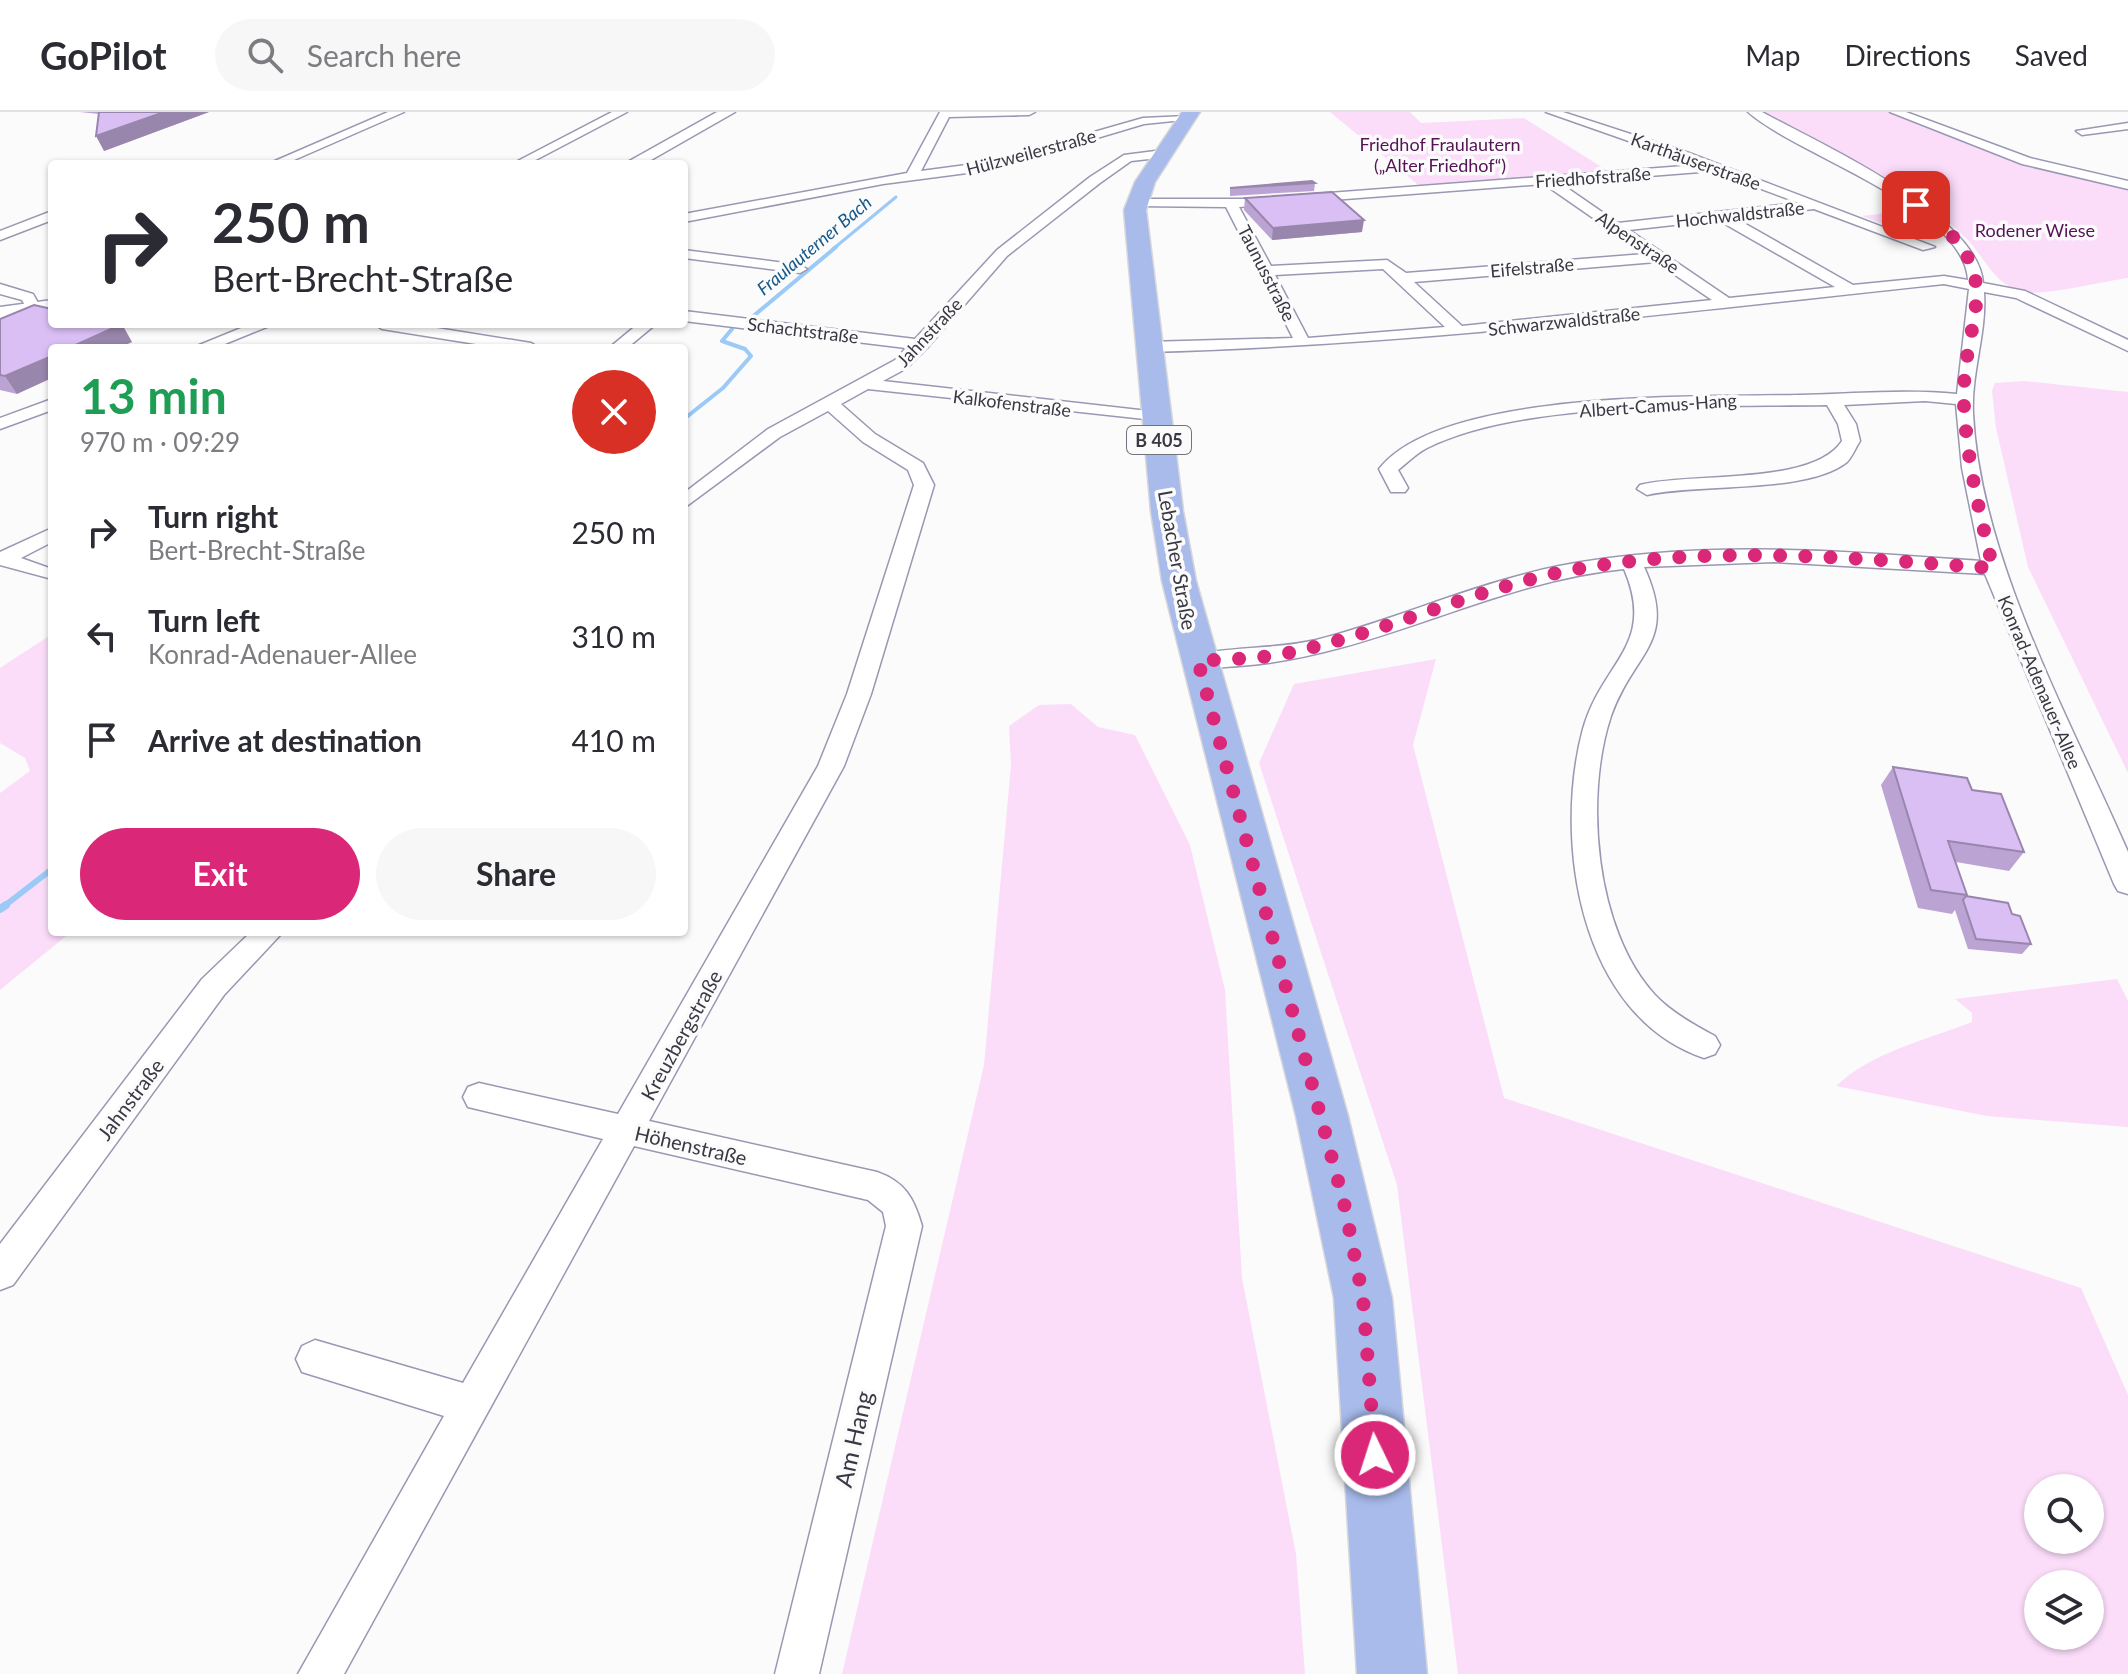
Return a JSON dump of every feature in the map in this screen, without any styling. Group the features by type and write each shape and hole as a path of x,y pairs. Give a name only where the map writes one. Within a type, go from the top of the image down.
{"main road":[{"path":"1136,202 1189,115"},
{"name":"Lebacher Straße","path":"1136,202 1135,223 1171,542 1198,661 1322,1116 1363,1298 1392,1674"}],"street":[{"path":"284,160 398,112"},
{"path":"526,160 621,112"},
{"path":"639,160 728,112"},
{"path":"912,176 945,113 1029,112"},
{"name":"Karthäuserstraße","path":"1552,112 1715,167 1928,247"},
{"path":"1754,112 1916,205 1956,241 1967,257 1978,284 2031,298 2128,346"},
{"path":"1896,112 2014,157 2128,185"},
{"name":"Hülzweilerstraße","path":"688,217 1004,162 1143,121 1189,115"},
{"path":"2082,131 2128,126"},
{"name":"Jahnstraße","path":"688,499 774,433 901,364 987,268 1047,216 1128,158 1163,154"},
{"name":"Friedhofstraße","path":"1136,202 1231,204 1715,167"},
{"name":"Alpenstraße","path":"1547,180 1728,304"},
{"name":"Taunusstraße","path":"1231,204 1303,343"},
{"name":"Karthäuserstraße","path":"1840,214 1916,205"},
{"name":"Hochwaldstraße","path":"1615,227 1816,206"},
{"path":"1721,216 1851,290"},
{"path":"0,236 48,217"},
{"path":"688,255 800,269"},
{"name":"Eifelstraße","path":"1404,278 1659,257"},
{"path":"1266,271 1382,263 1404,278 1458,331"},
{"name":"Schwarzwaldstraße","path":"1148,347 1303,343 1728,304 1932,280 1978,284"},
{"name":"Konrad-Adenauer-Allee","path":"1978,284 1964,400 1971,468 1993,568 2101,828 2128,884"},
{"path":"0,289 28,297 43,307"},
{"path":"0,313 43,307"},
{"name":"Schachtstraße","path":"688,316 921,345"},
{"path":"211,344 255,328"},
{"path":"407,328 506,344"},
{"path":"622,344 643,328"},
{"name":"Kalkofenstraße","path":"868,384 1157,417"},
{"name":"Albert-Camus-Hang","path":"1398,488 1388,475 1395,459 1436,436 1474,426 1622,406 1925,396 1964,400"},
{"path":"1647,489 1676,481 1790,475 1831,465 1843,457 1851,441 1847,424 1832,400"},
{"name":"Kreuzbergstraße","path":"320,1674 831,766 855,705 924,485 916,467 869,438 829,402"},
{"path":"4,420 48,405"},
{"path":"2,559 48,536"},
{"path":"1198,661 1288,653 1497,588 1559,573 1632,563 1706,556 1771,556 1993,568"},
{"path":"2,559 47,574"},
{"path":"1632,563 1645,586 1650,621 1646,633 1615,683 1594,735 1583,823 1585,847 1594,892 1625,976 1642,1001 1668,1025 1704,1045"},
{"path":"2101,828 2128,834"},
{"name":"Jahnstraße","path":"0,1273 213,987 265,936"},
{"name":"Höhenstraße","path":"479,1097 877,1187 898,1203"},
{"name":"Am Hang","path":"797,1674 904,1226 898,1203"},
{"path":"315,1359 472,1405"}],"green space":[{"name":"Friedhof Fraulautern („Alter Friedhof“)","path":"1330,112 1410,112 1421,123 1524,118 1611,173 1422,188"},
{"name":"Rodener Wiese","path":"1766,112 1887,112 2008,159 2128,188 2128,278 2046,292 2014,289 1998,278 1959,232 1899,188 1902,186"},
{"path":"1904,211 1917,216 1933,229 1909,234 1862,216"},
{"path":"2024,381 2128,392 2128,773 2028,567 1996,428 1992,391 1995,383"},
{"path":"48,637 48,936 66,936 0,990 0,793 30,771 25,758 0,743 0,668"},
{"path":"1436,659 1413,745 1504,1098 2081,1288 2128,1395 2128,1674 1458,1674 1397,1185 1259,763 1294,684"},
{"path":"1071,704 1098,727 1135,735 1190,845 1225,990 1242,1278 1296,1554 1305,1674 842,1674 984,1065 1011,765 1009,726 1039,705"},
{"path":"2117,979 2128,1001 2128,1127 1987,1116 1836,1086 1850,1074 1883,1056 1972,1022 1972,1013 1955,999"}],"building":[{"path":"99,112 164,112 96,136"},
{"path":"1312,181 1315,183 1230,188"},
{"path":"1332,192 1364,220 1273,228 1245,198"},
{"path":"34,305 48,308 48,328 113,328 78,344 48,344 48,358 5,376 0,375 0,319"},
{"path":"1893,767 1967,778 1972,790 2001,794 2024,852 1948,841 1967,895 1931,890"},
{"path":"1966,896 2008,903 2012,914 2020,916 2031,944 1976,939 1963,900"}],"waterway":[{"name":"Fraulauterner Bach","path":"833,249 896,197"},
{"name":"Fraulauterner Bach","path":"751,318 836,247"},
{"name":"Fraulauterner Bach","path":"688,416 723,388 751,356 745,349 722,341 732,329"},
{"name":"Fraulauterner Bach","path":"3,907 48,872"}],"route":[{"path":"1375,1455 1363,1298 1344,1203 1198,661 1288,653 1497,588 1559,573 1632,563 1706,556 1771,556 1993,568 1971,468 1964,411 1978,284 1975,272 1956,241 1916,205"}]}
